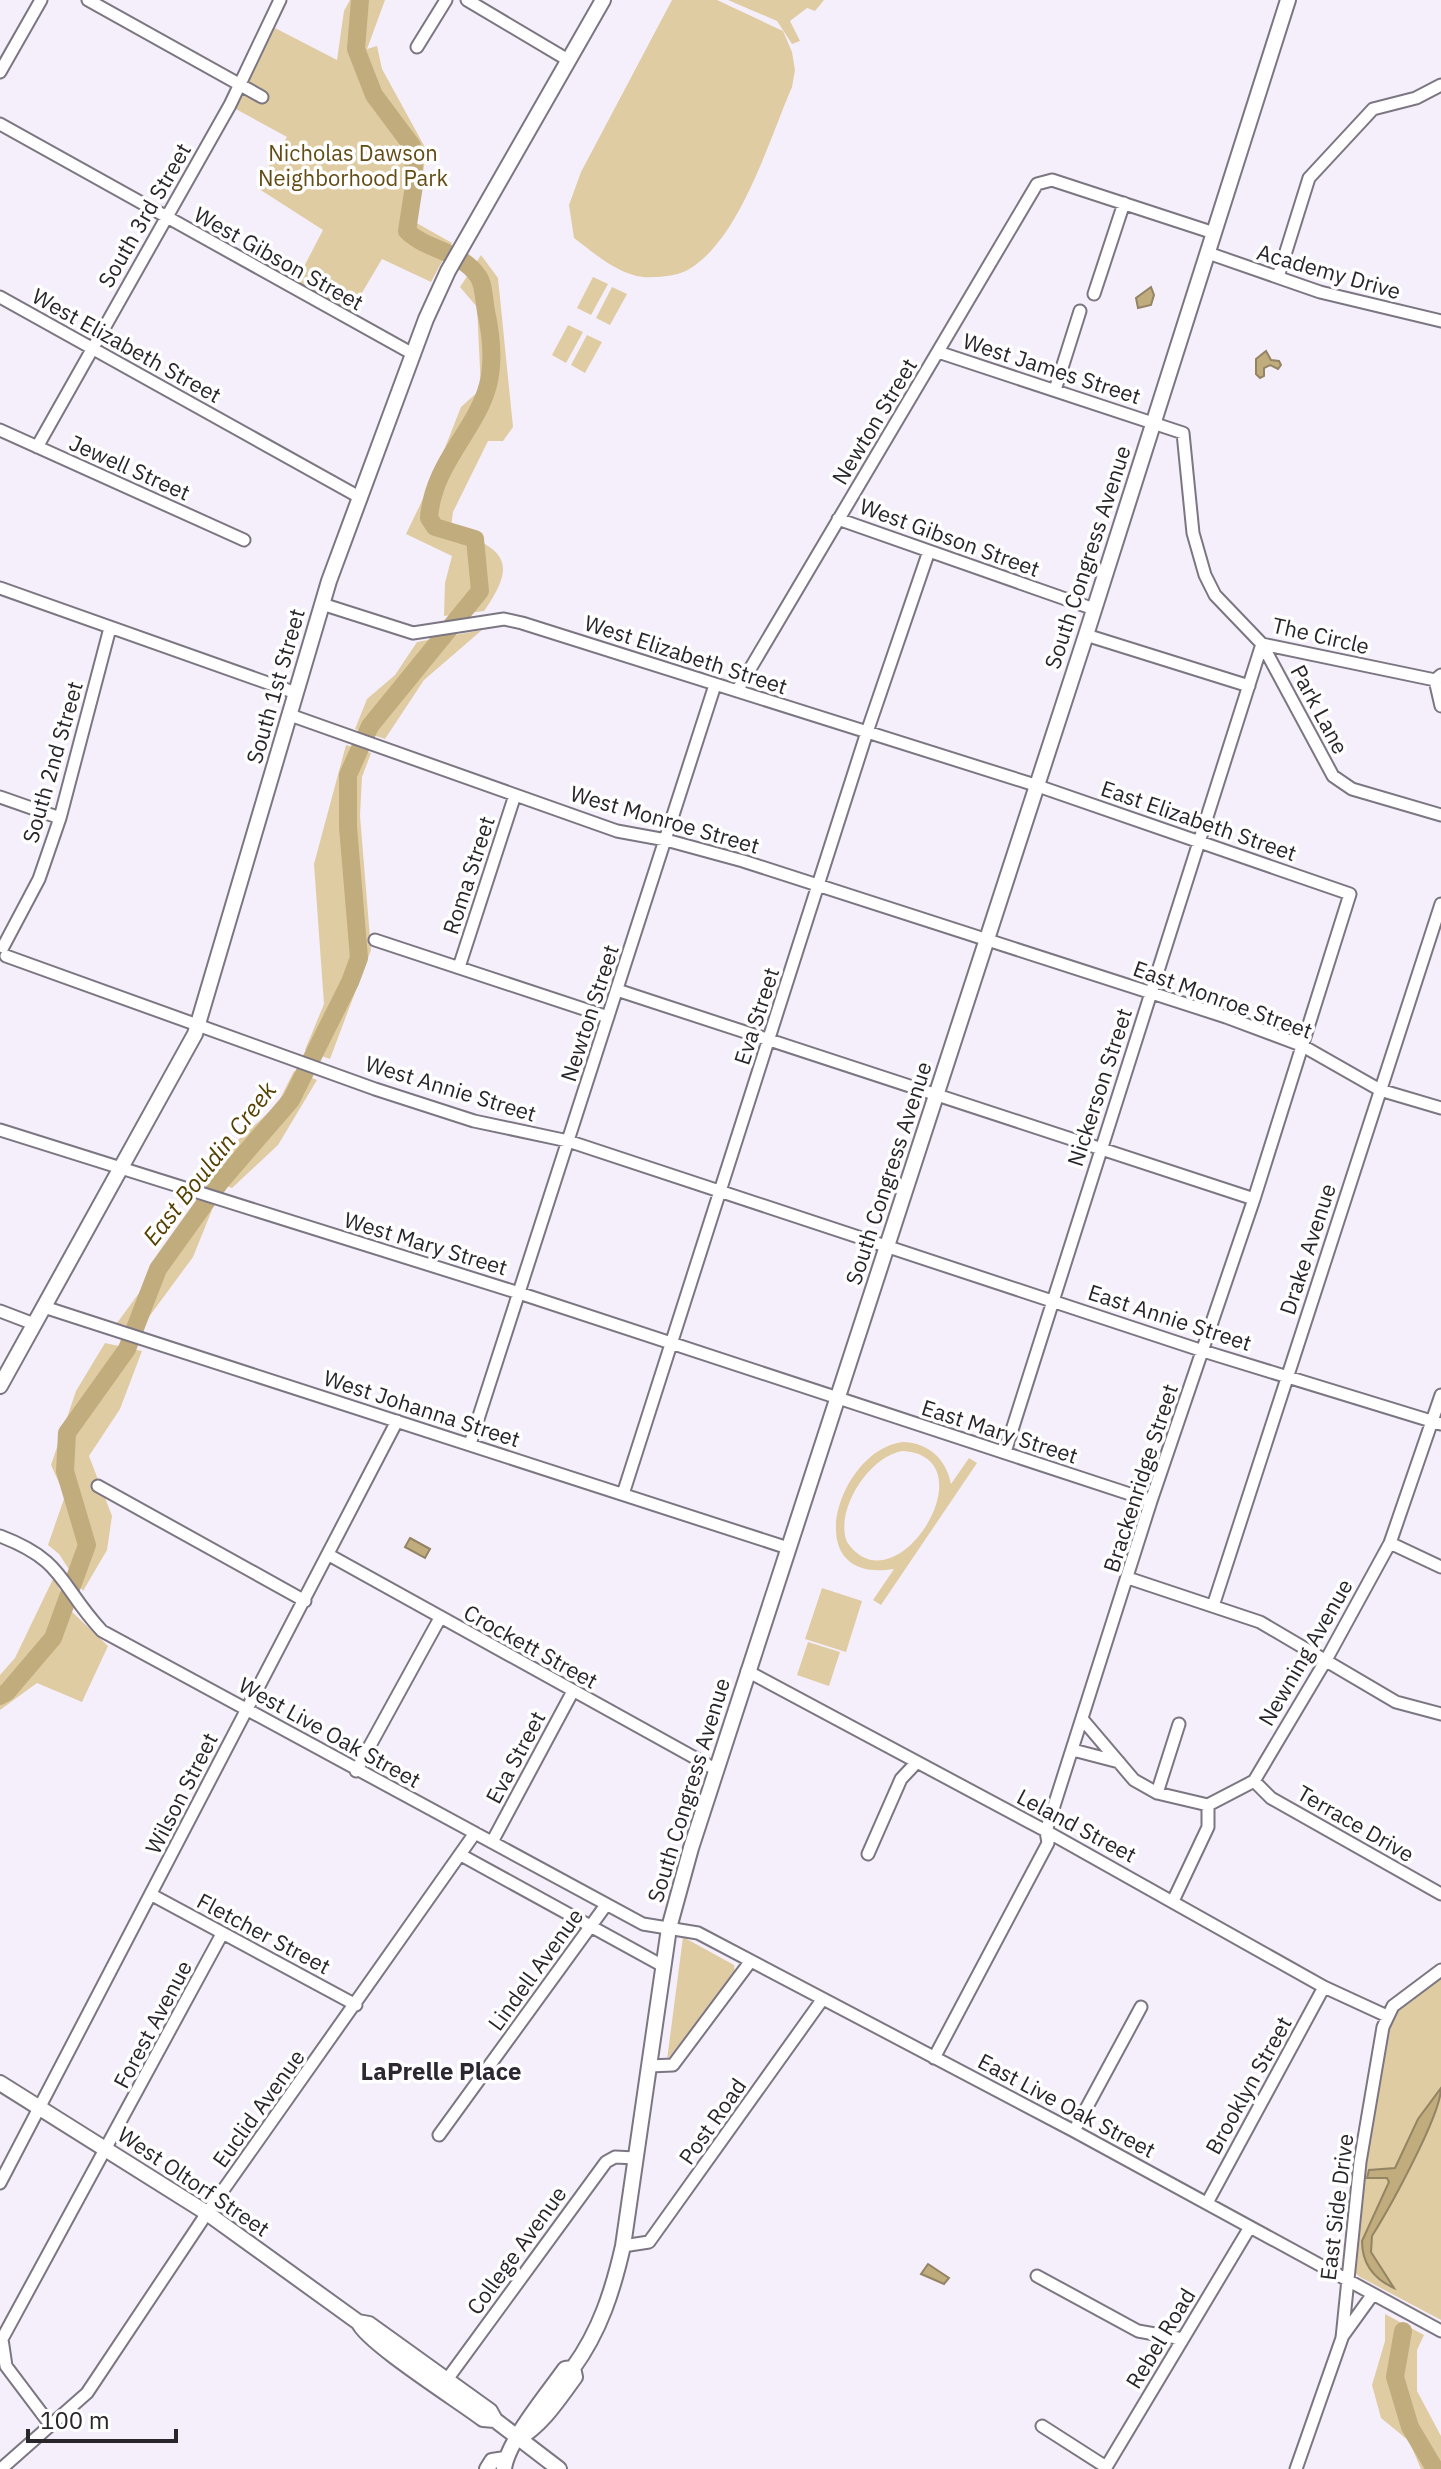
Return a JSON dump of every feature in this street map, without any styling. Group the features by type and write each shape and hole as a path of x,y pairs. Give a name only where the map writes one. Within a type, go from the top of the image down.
{"main road":[{"name":"South 1st Street","path":"0,1386 123,1168 198,1025 322,604 413,354 448,271 603,0"},
{"name":"South Congress Avenue","path":"487,2469 492,2461 505,2464 524,2423 565,2369 573,2368 606,2308 623,2246 669,1928 715,1769 1086,635 1288,0"},
{"name":"West Oltorf Street","path":"0,2083 39,2104 207,2213 358,2322 361,2330 444,2384 483,2419 495,2420 559,2469"}],"street":[{"path":"0,72 41,0"},
{"path":"88,0 262,97"},
{"name":"South 3rd Street","path":"37,447 240,85 280,0"},
{"path":"417,47 446,0"},
{"path":"467,0 568,60"},
{"path":"1278,277 1309,178 1373,109 1416,98 1441,85"},
{"name":"West Gibson Street","path":"0,124 413,354"},
{"name":"Newton Street","path":"737,691 1034,188 1042,181 1052,180 1124,203"},
{"path":"1094,294 1124,203 1214,233"},
{"name":"Academy Drive","path":"1208,253 1332,295 1441,321"},
{"name":"West Elizabeth Street","path":"0,297 361,498"},
{"path":"1055,390 1080,311"},
{"name":"West James Street","path":"938,352 1154,422"},
{"name":"The Circle","path":"1154,422 1178,430 1186,438 1193,533 1205,575 1215,595 1262,644 1438,677"},
{"name":"Jewell Street","path":"0,430 244,540"},
{"name":"West Gibson Street","path":"838,519 1094,609"},
{"name":"Eva Street","path":"623,1494 867,732 929,551"},
{"path":"0,588 296,693"},
{"name":"West Elizabeth Street","path":"322,604 413,633 504,619 522,623 1035,785"},
{"name":"South 2nd Street","path":"2,953 39,879 60,818 110,628"},
{"path":"1086,635 1249,686"},
{"name":"Nickerson Street","path":"1005,1452 1051,1299 1262,644"},
{"name":"Park Lane","path":"1262,644 1333,776 1352,789 1441,815"},
{"path":"1438,677 1441,706"},
{"name":"Newton Street","path":"470,1444 715,685"},
{"name":"West Monroe Street","path":"290,715 617,831 666,840 819,885 986,940"},
{"name":"East Elizabeth Street","path":"1035,785 1350,894"},
{"name":"Roma Street","path":"459,967 515,795"},
{"path":"0,797 60,818"},
{"name":"Brackenridge Street","path":"934,2058 1048,1843 1046,1831 1151,1501 1254,1199 1350,894"},
{"name":"Drake Avenue","path":"1213,1606 1441,904"},
{"path":"375,940 608,1017"},
{"name":"East Monroe Street","path":"986,940 1301,1045 1380,1090 1441,1108"},
{"name":"West Annie Street","path":"2,953 474,1121 568,1141 888,1245"},
{"path":"617,990 1254,1199"},
{"name":"West Mary Street","path":"0,1130 197,1190 838,1398"},
{"name":"East Annie Street","path":"888,1245 1203,1351 1437,1422"},
{"name":"West Johanna Street","path":"44,1307 788,1548"},
{"path":"0,1311 34,1324"},
{"name":"Newning Avenue","path":"1254,1781 1326,1660 1390,1543 1437,1422 1441,1395"},
{"name":"East Mary Street","path":"838,1398 1151,1501"},
{"name":"Wilson Street","path":"0,2183 397,1421"},
{"path":"98,1486 305,1601"},
{"name":"West Live Oak Street","path":"0,1536 44,1557 63,1576 102,1631 606,1905 643,1924 669,1928"},
{"path":"1390,1543 1441,1567"},
{"name":"Crockett Street","path":"329,1555 715,1769"},
{"path":"1128,1578 1260,1622 1396,1702 1441,1714"},
{"path":"356,1771 440,1618"},
{"name":"Leland Street","path":"747,1671 1046,1831 1324,1987 1387,2016"},
{"name":"Eva Street","path":"492,1842 573,1691"},
{"path":"1083,1720 1134,1780 1157,1793 1208,1805 1254,1781"},
{"path":"1157,1793 1179,1724"},
{"path":"1073,1750 1119,1762"},
{"path":"868,1854 901,1779 917,1762"},
{"name":"Terrace Drive","path":"1254,1781 1271,1798 1441,1894"},
{"path":"1173,1901 1208,1827 1208,1805"},
{"name":"Euclid Avenue","path":"1,2469 49,2423 87,2393 207,2213 475,1833"},
{"path":"461,1855 663,1966"},
{"name":"Fletcher Street","path":"152,1895 356,2005"},
{"name":"Lindell Avenue","path":"439,2135 606,1905"},
{"name":"East Live Oak Street","path":"669,1928 698,1933 1074,2131 1441,2331"},
{"name":"Forest Avenue","path":"49,2423 6,2366 2,2339 108,2149 222,1934"},
{"path":"649,2066 673,2065 750,1962"},
{"path":"1387,2016 1393,2006 1441,1970"},
{"name":"Brooklyn Street","path":"1207,2203 1324,1987"},
{"name":"Post Road","path":"623,2246 649,2242 822,2000"},
{"path":"1074,2131 1141,2007"},
{"name":"East Side Drive","path":"1296,2469 1342,2338 1360,2162 1387,2016"},
{"name":"College Avenue","path":"444,2384 604,2163 615,2157 635,2158"},
{"name":"Rebel Road","path":"1105,2468 1250,2227"},
{"path":"1037,2276 1138,2331 1183,2339"},
{"path":"1342,2338 1373,2294"},
{"path":"1042,2426 1105,2468"}],"green space":[{"name":"Nicholas Dawson Neighborhood Park","path":"350,0 385,0 367,49 377,46 382,69 427,151 413,221 452,243 431,282 382,259 350,313 296,282 323,230 256,187 287,137 234,108 275,28 337,60 344,11"},
{"path":"672,0 717,0 783,31 792,52 795,70 792,87 752,185 725,234 709,253 686,271 668,276 643,277 615,267 574,238 569,205 581,172"},
{"path":"728,0 824,0 815,11 807,8 790,21 800,41 792,44 777,21"},
{"path":"481,255 498,278 513,427 503,441 488,441 453,512 451,527 492,549 503,566 502,578 484,611 444,616 445,583 452,556 406,534 433,478 461,407 481,389 477,307 460,287"},
{"path":"593,277 608,284 591,315 577,308"},
{"path":"612,287 627,294 610,325 596,318"},
{"path":"568,325 583,332 566,363 552,355"},
{"path":"587,335 602,342 585,373 571,365"},
{"path":"482,630 424,680 385,739 355,729 367,699 395,675 417,642"},
{"path":"346,745 371,753 362,777 360,816 371,950 330,1059 305,1050 324,1004 314,864"},
{"path":"294,1071 317,1080 278,1145 232,1188 198,1176 277,1105"},
{"path":"194,1208 212,1210 193,1257 140,1329 117,1323 173,1247"},
{"path":"105,1343 142,1351 120,1409 89,1456 112,1516 107,1550 83,1591 59,1554 48,1545 65,1496 51,1465 76,1391"},
{"path":"903,1442 921,1445 940,1460 951,1484 969,1458 977,1463 881,1605 873,1600 894,1569 864,1568 845,1557 837,1538 837,1514 846,1489 860,1467 880,1450","holes":["903,1451 928,1460 939,1478 937,1501 926,1525 909,1546 889,1559 867,1559 847,1542 844,1529 850,1500 858,1486 878,1462 891,1455"]},
{"path":"54,1577 68,1608 108,1646 82,1702 37,1683 0,1710 0,1675 15,1658"},
{"path":"822,1588 862,1601 846,1652 805,1639"},
{"path":"808,1642 840,1652 829,1686 797,1675"},
{"path":"683,1937 734,1965 735,1974 667,2060"},
{"path":"1441,1977 1441,2320 1360,2277 1355,2273 1354,2263 1366,2147 1391,2020 1396,2009"},
{"path":"1385,2314 1424,2335 1417,2350 1417,2391 1441,2436 1441,2469 1421,2469 1409,2441 1381,2418 1372,2385 1385,2341"}],"shaded area":[{"path":"1151,287 1154,295 1151,305 1138,308 1136,298"},
{"path":"1266,351 1271,360 1279,361 1281,365 1278,369 1270,365 1264,368 1264,376 1260,378 1256,374 1256,359"},
{"path":"410,1538 430,1549 425,1558 405,1547"},
{"path":"1441,2088 1424,2140 1372,2236 1371,2252 1394,2288 1375,2275 1364,2256 1362,2241 1389,2182 1387,2178 1367,2178 1369,2170 1395,2168 1418,2119"},
{"path":"928,2264 949,2278 944,2284 921,2274"}],"waterway":[{"name":"East Bouldin Creek","path":"0,1696 7,1692 53,1638 87,1545 65,1471 67,1433 127,1349 158,1269 221,1181 291,1100 350,982 359,958 348,827 348,775 370,726 480,591 475,539 435,527 429,518 438,480 482,402 488,385 491,348 483,288 471,267 407,231 415,179 412,146 374,95 356,49 360,0"},
{"path":"1403,2331 1395,2377 1410,2427 1435,2469"}],"district":[{"name":"LaPrelle Place","path":"441,2071"}]}
